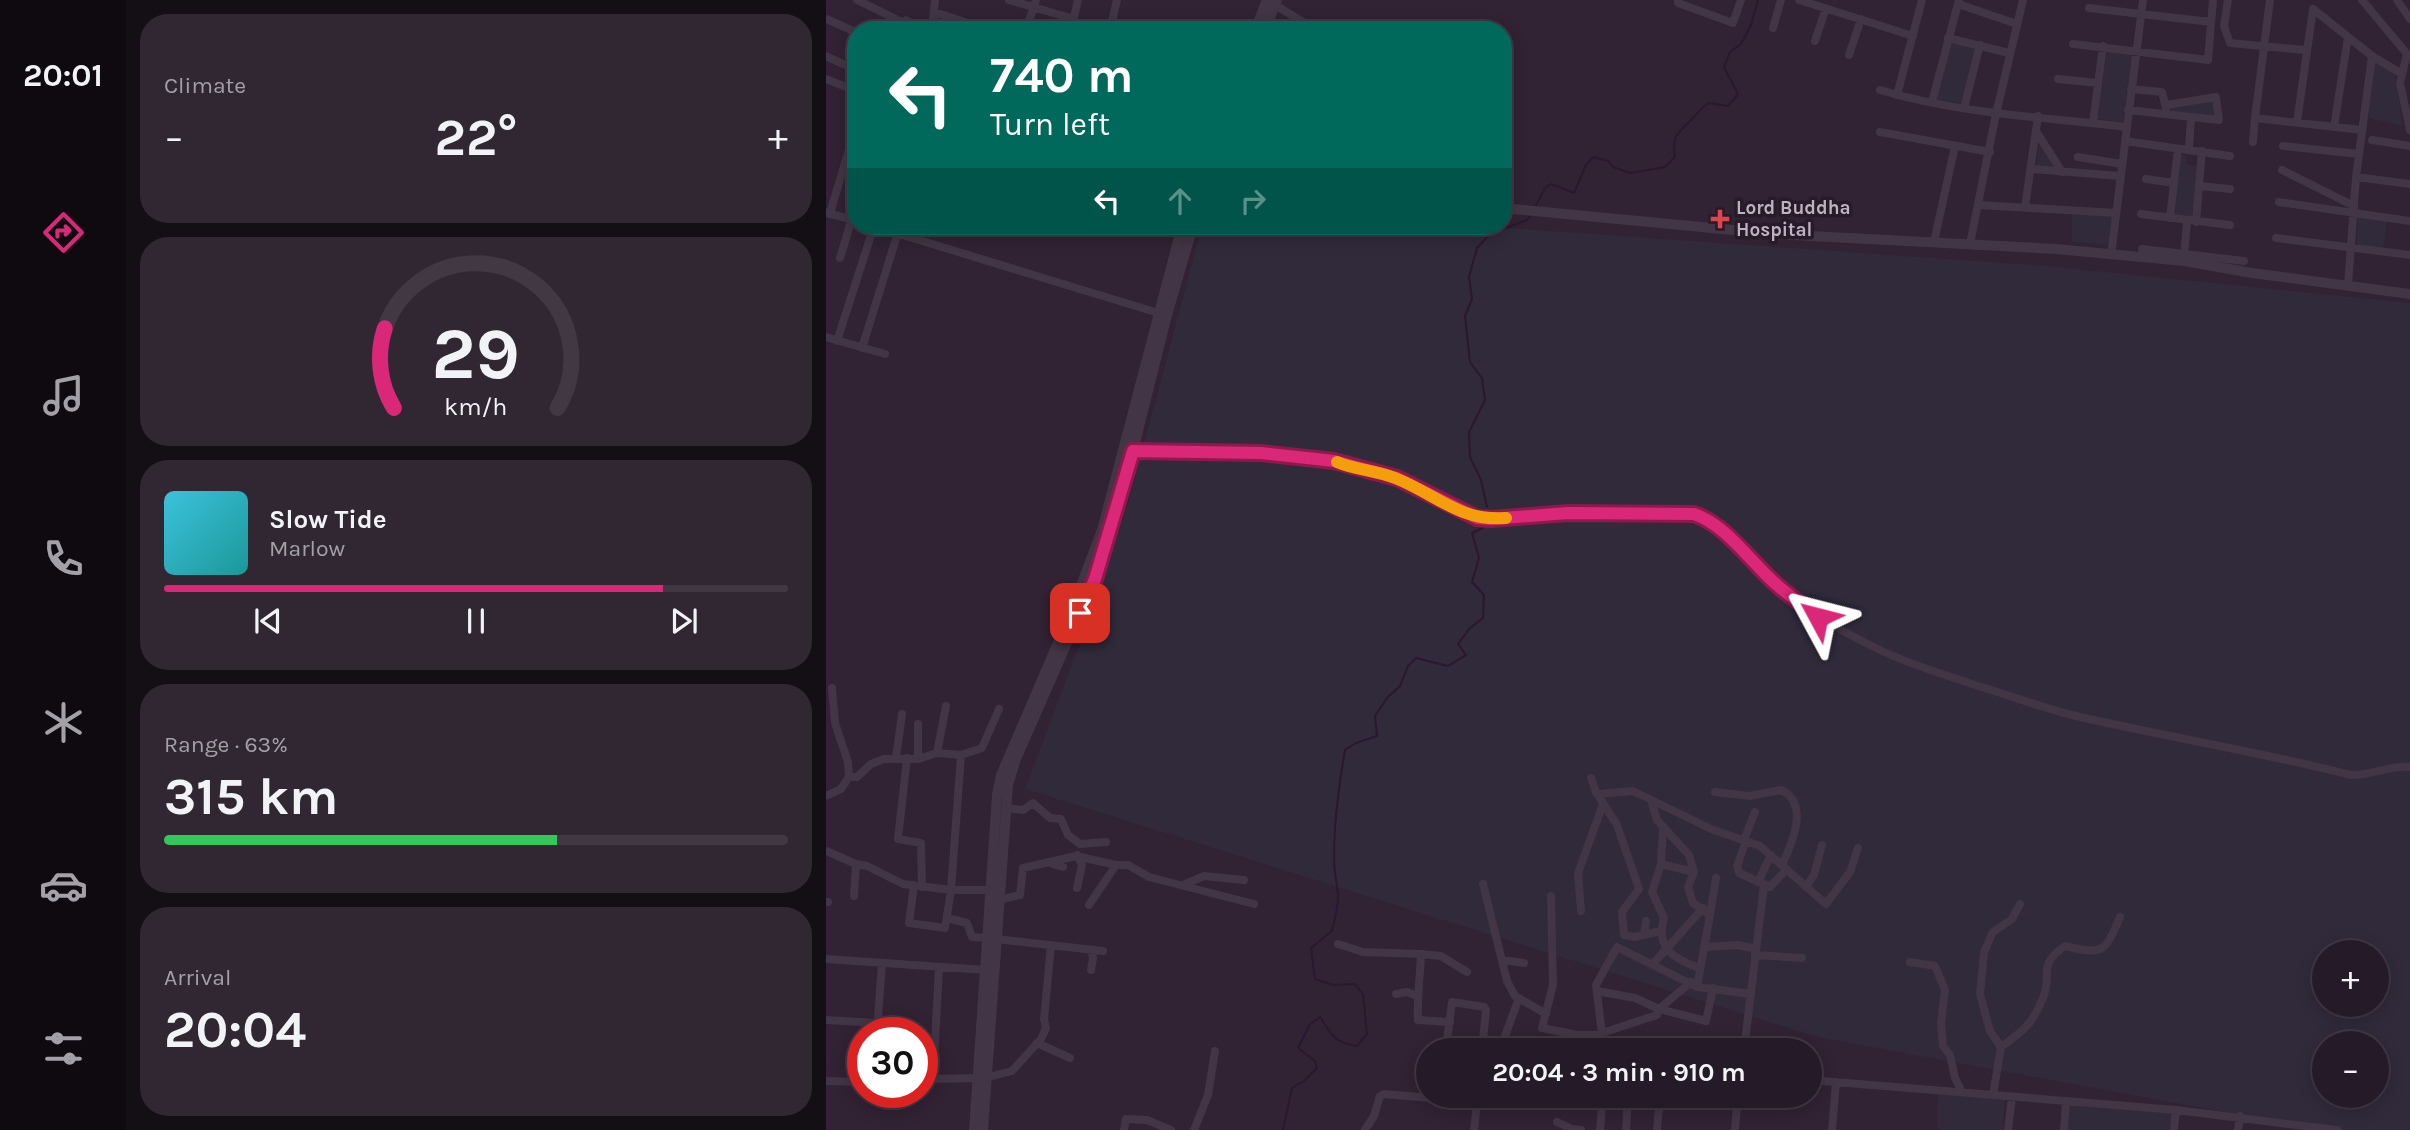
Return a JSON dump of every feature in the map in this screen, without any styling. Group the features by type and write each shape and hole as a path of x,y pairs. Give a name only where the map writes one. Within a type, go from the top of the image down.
{"street":[{"path":"857,0 893,21"},
{"path":"932,21 935,0"},
{"path":"1009,0 1035,4 1074,19 1078,0"},
{"path":"1112,21 1117,0"},
{"path":"1678,0 1678,3 1733,23 1741,0"},
{"path":"1773,28 1781,0"},
{"path":"1799,0 1913,36"},
{"path":"1897,95 1922,0"},
{"path":"1970,244 2009,53 2023,0"},
{"path":"2111,255 2143,0"},
{"path":"2073,44 2208,60 2213,0"},
{"path":"2228,0 2224,26 2231,43 2305,50"},
{"path":"2253,142 2270,0"},
{"path":"2362,0 2406,50 2402,98 2410,130"},
{"path":"2397,0 2410,19"},
{"path":"1261,21 1273,2"},
{"path":"1268,21 1273,2"},
{"path":"1273,2 1302,21"},
{"path":"1932,102 1958,2 2017,24"},
{"path":"1030,21 1035,4"},
{"path":"1815,41 1826,8"},
{"path":"2089,8 2211,22"},
{"path":"2297,122 2305,50 2313,9 2372,56 2402,74"},
{"path":"934,15 960,21"},
{"path":"826,19 847,28"},
{"path":"1849,55 1861,19"},
{"path":"2334,127 2348,37"},
{"path":"1948,38 2009,53"},
{"path":"1964,108 1980,45"},
{"path":"2093,123 2103,46"},
{"path":"826,56 847,66"},
{"path":"2348,286 2356,177 2372,56"},
{"path":"826,79 847,87"},
{"path":"2058,79 2098,83"},
{"path":"2131,89 2162,92 2167,110"},
{"path":"1880,90 1996,114 2038,116 2126,127"},
{"path":"2128,110 2167,110 2216,97 2219,120 2191,118 2167,110"},
{"path":"2025,207 2038,116"},
{"path":"2189,150 2191,118"},
{"path":"2255,118 2362,130"},
{"path":"2036,131 2062,172"},
{"path":"1880,132 1990,152"},
{"path":"2372,140 2410,146"},
{"path":"2125,141 2230,156"},
{"path":"1934,242 1955,146"},
{"path":"2283,146 2359,154"},
{"path":"2170,218 2178,149"},
{"path":"2184,258 2199,186 2202,151"},
{"path":"847,155 828,213 847,218"},
{"path":"2078,157 2122,164"},
{"path":"2031,169 2120,176"},
{"path":"2282,170 2353,209"},
{"path":"2356,177 2410,184"},
{"path":"2146,179 2174,183"},
{"path":"2199,186 2230,189"},
{"path":"2279,202 2353,209 2410,221"},
{"path":"1979,205 2116,213"},
{"path":"1512,209 1760,233 2244,261"},
{"path":"2141,214 2230,225"},
{"path":"840,258 848,235"},
{"path":"837,341 870,235"},
{"path":"862,348 897,235"},
{"path":"918,235 1163,314"},
{"path":"983,1130 981,1078 986,970 1008,785 1016,759 1095,579 1133,451 1180,235"},
{"path":"997,893 997,795 1001,775 1069,617 1102,530 1163,314 1190,235"},
{"path":"2276,238 2410,255"},
{"path":"2142,249 2256,274 2410,294"},
{"path":"826,337 885,354"},
{"path":"1133,451 1261,453 1334,461 1397,478 1477,518 1568,513 1687,513 1703,517 1748,554 1777,585 1818,617 1846,634 1910,664 2075,715 2294,760 2351,775 2410,767"},
{"path":"826,796 841,789 849,777 848,762 835,723 832,688"},
{"path":"937,753 946,706"},
{"path":"849,777 856,777 871,764 884,759 918,759 937,753 961,755 982,748 999,709"},
{"path":"886,770 894,759 902,714"},
{"path":"918,724 918,759"},
{"path":"907,758 898,839 921,843 918,886 909,923 945,928 951,890 961,755"},
{"path":"1591,778 1617,825 1639,889 1622,912 1624,935 1596,985 1602,1038"},
{"path":"1716,792 1750,796 1776,789 1791,796 1796,806 1795,827 1784,867 1772,886 1737,871 1755,813"},
{"path":"1598,794 1627,790 1639,793 1711,829 1760,846 1826,904 1850,872 1858,848"},
{"path":"1651,800 1656,818 1689,855 1695,872 1688,887 1693,903 1706,911"},
{"path":"1006,808 1023,810 1034,803 1050,818 1060,819 1068,835 1080,844 1106,842"},
{"path":"1581,911 1578,873 1603,804"},
{"path":"1663,827 1661,864 1652,892 1664,918 1660,931 1664,944 1677,960 1699,968"},
{"path":"1076,856 1080,844"},
{"path":"1806,887 1816,871 1822,845"},
{"path":"826,851 867,866 903,884 1020,895 1023,868 1076,856 1128,865 1149,877 1254,904"},
{"path":"1746,1038 1761,883 1771,855"},
{"path":"1076,856 1082,865 1077,888"},
{"path":"1044,862 1063,867"},
{"path":"854,896 856,864"},
{"path":"1661,864 1695,872"},
{"path":"1089,905 1116,865"},
{"path":"1182,886 1204,876 1244,880"},
{"path":"1551,896 1553,985 1543,1029 1575,1035 1602,1034 1657,1015 1659,1009 1694,984 1704,947 1706,911 1716,878"},
{"path":"1483,884 1507,981 1518,998 1546,1014"},
{"path":"1993,1096 2001,1047 1990,1031 1980,994 1984,952 1993,932 2011,919 2020,904"},
{"path":"1653,964 1706,911"},
{"path":"2001,1047 2028,1027 2045,995 2046,967 2053,954 2065,946 2094,952 2099,950 2111,938 2120,917"},
{"path":"947,918 967,923 972,937 1103,951"},
{"path":"1644,935 1646,921"},
{"path":"1624,935 1635,937 1660,931"},
{"path":"974,1130 981,1078 991,938"},
{"path":"1338,944 1363,953 1441,956 1467,972"},
{"path":"938,1079 981,1078 1012,1072 1037,1043 1046,1028 1044,1019 1051,945"},
{"path":"1704,947 1738,945 1756,952 1802,958"},
{"path":"1617,947 1694,984 1751,994"},
{"path":"1091,950 1091,970"},
{"path":"1421,954 1418,1020 1450,1022"},
{"path":"826,959 986,970"},
{"path":"1502,960 1524,963"},
{"path":"1910,962 1935,966 1945,990 1941,1024 1943,1046 1950,1055 1962,1092"},
{"path":"879,1017 882,963"},
{"path":"936,1017 939,968"},
{"path":"1597,991 1635,998 1659,1009 1706,1021 1713,988"},
{"path":"1396,994 1408,992 1417,996"},
{"path":"1505,1036 1518,998"},
{"path":"1447,1038 1452,1002 1484,1007 1483,1038"},
{"path":"826,1020 847,1023"},
{"path":"1037,1043 1070,1058"},
{"path":"1194,1130 1208,1095 1215,1051"},
{"path":"826,1081 847,1082"},
{"path":"1822,1081 2240,1116 2337,1130"},
{"path":"1832,1130 1836,1082"},
{"path":"1365,1130 1373,1119 1382,1095 1416,1096"},
{"path":"2008,1130 2012,1097"},
{"path":"2064,1130 2066,1101"},
{"path":"1474,1130 1477,1108"},
{"path":"1600,1130 1602,1108"},
{"path":"1626,1130 1627,1108"},
{"path":"1657,1130 1659,1108"},
{"path":"1735,1130 1737,1108"},
{"path":"2174,1130 2176,1110"},
{"path":"2238,1130 2240,1116"},
{"path":"1124,1130 1126,1119 1147,1120 1171,1130"},
{"path":"1557,1122 1581,1130"}],"shaded area":[{"path":"1951,42 1976,48 1962,103 1935,100"},
{"path":"2107,50 2133,53 2123,122 2098,119"},
{"path":"2374,61 2395,73 2403,126 2369,118 2368,104"},
{"path":"2214,99 2217,116 2171,112 2169,107"},
{"path":"2040,138 2058,169 2036,168"},
{"path":"2180,155 2186,155 2186,164 2198,166 2194,217 2175,214"},
{"path":"2072,214 2112,216 2108,245 2072,242"},
{"path":"2358,217 2387,220 2383,249 2356,245"},
{"path":"1512,228 2047,266 2410,303 2410,1130 2322,1130 1817,1037 1025,789 1098,595 1131,493 1200,235 1512,235"},
{"path":"1938,1092 2005,1099 2003,1130 1937,1130"},
{"path":"2070,1105 2173,1112 2171,1130 2068,1130"}],"waterway":[{"path":"1535,207 1545,188 1551,184 1574,193 1586,165 1593,157 1608,161 1613,167 1630,173 1665,167 1675,157 1674,141 1677,134 1700,110 1709,103 1728,106 1738,94 1724,67 1730,52 1741,44 1751,25 1758,0"},
{"path":"1512,226 1527,220 1531,215"},
{"path":"1487,507 1481,480 1470,457 1469,432 1485,400 1482,378 1470,362 1465,316 1472,299 1469,277 1477,248 1489,235"},
{"path":"1283,1130 1292,1088 1317,1068 1315,1061 1298,1048 1310,1024 1320,1017 1338,1040 1349,1045 1357,1046 1367,1034 1363,994 1355,984 1333,985 1315,979 1311,948 1332,931 1337,911 1335,828 1345,750 1377,736 1375,716 1387,698 1400,686 1408,666 1416,658 1448,666 1466,655 1458,644 1470,628 1483,618 1484,595 1472,582 1479,558 1472,533 1483,528"}],"slow traffic":[{"path":"1337,462 1397,478 1477,518 1506,518"}],"place":[{"name":"Lord Buddha Hospital","path":"1720,219"}],"route":[{"path":"1080,613 1095,579 1133,451 1261,453 1334,461 1397,478 1477,518 1609,512 1694,514 1713,524 1748,554 1777,585 1818,617"}]}
